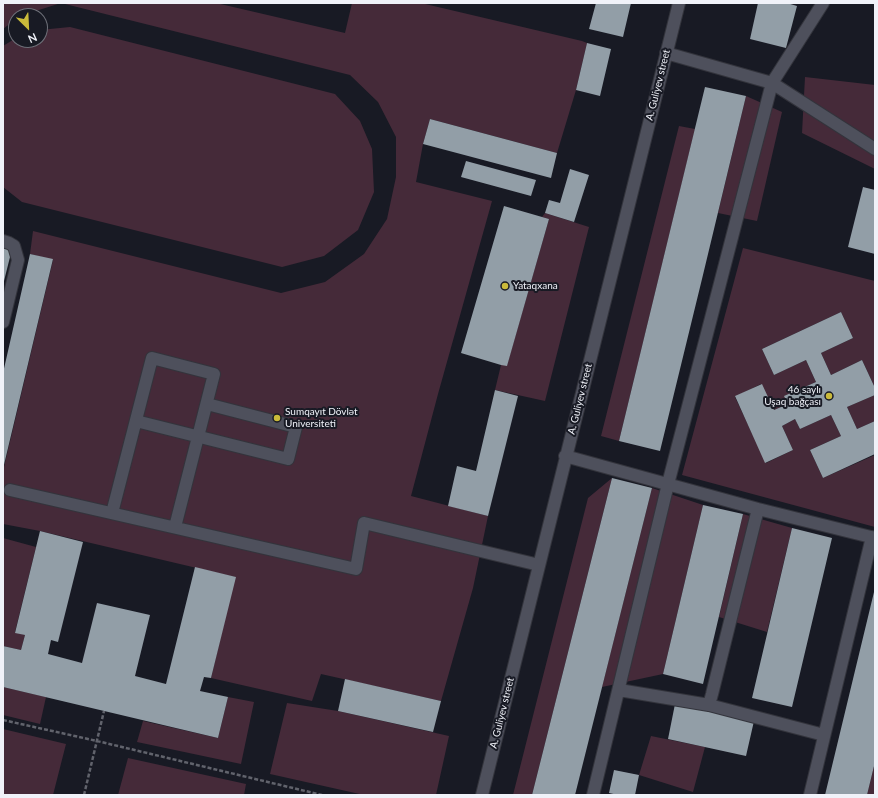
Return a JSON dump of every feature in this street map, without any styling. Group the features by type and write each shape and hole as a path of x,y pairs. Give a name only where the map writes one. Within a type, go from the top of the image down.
{"street":[{"name":"A. Guliyev street","path":"482,795 679,3"},
{"path":"593,795 668,484 772,83 823,3"},
{"path":"666,53 772,83 875,149"},
{"path":"3,241 14,246 18,260 3,322"},
{"path":"112,513 152,358 214,374 175,527"},
{"path":"136,420 288,459 296,427 206,404"},
{"path":"566,456 758,509 873,538 810,795"},
{"path":"10,490 356,569 364,524 539,565"},
{"path":"708,705 758,509"},
{"path":"619,690 708,705 824,735"}],"path":[{"path":"84,795 104,711"},
{"path":"3,720 322,795"}],"shaded area":[{"path":"3,3 61,3 45,8 8,8 8,25 3,29"},
{"path":"61,3 216,3 345,33 352,3 421,3 587,43 576,90 557,153 430,119 423,144 416,182 492,201 411,496 488,516 473,588 441,701 321,674 312,701 211,678 235,577 40,531 3,524 3,471 53,260 30,254 33,231 281,293 325,282 364,254 387,219 396,177 396,137 378,102 350,75"},
{"path":"70,27 335,94 360,121 372,149 374,192 358,230 324,256 282,267 22,202 3,187 3,46 8,43 8,48 48,48 48,29"},
{"path":"805,77 875,85 875,169 802,133"},
{"path":"746,96 782,112 757,221 718,213"},
{"path":"679,126 695,129 619,441 601,436"},
{"path":"545,213 589,227 545,401 495,390 501,365 507,365 549,219 542,217"},
{"path":"743,248 875,281 875,388 862,360 831,375 821,353 853,338 841,312 762,349 774,375 806,360 816,382 785,396 788,404 774,410 761,384 735,397 766,463 793,450 782,426 795,419 800,429 831,415 841,436 810,450 823,478 875,455 875,527 682,475"},
{"path":"875,395 875,421 857,429 847,407"},
{"path":"612,478 532,795 513,795 588,498"},
{"path":"652,488 703,505 663,674 602,687"},
{"path":"743,514 792,528 767,632 719,617"},
{"path":"3,538 36,547 15,632 25,635 21,650 3,646"},
{"path":"3,687 46,697 40,724 3,715"},
{"path":"228,697 254,702 241,764 137,742 143,721 218,738"},
{"path":"287,703 338,711 449,736 436,795 364,795 270,774"},
{"path":"3,729 66,744 53,795 3,795"},
{"path":"651,736 705,747 693,792 639,775"},
{"path":"128,758 246,784 244,795 118,795"},
{"path":"875,762 875,795 867,795"}],"building":[{"path":"596,3 631,3 623,37 589,29"},
{"path":"758,3 787,3 797,6 786,48 750,39"},
{"path":"587,43 611,49 600,96 576,90"},
{"path":"705,87 746,96 660,451 619,441"},
{"path":"430,119 557,153 551,178 423,144"},
{"path":"466,161 536,180 531,196 461,177"},
{"path":"570,169 589,175 574,222 545,213 549,200 560,203"},
{"path":"863,187 875,190 875,254 848,247"},
{"name":"Yataqxana","path":"504,206 549,219 507,366 461,353"},
{"path":"3,247 12,249 4,281 3,281"},
{"path":"30,254 53,259 3,469 3,373"},
{"name":"46 saylı Uşaq bağçası","path":"841,312 853,338 821,353 831,375 862,360 875,388 875,395 847,407 857,429 875,421 875,454 823,478 810,450 841,436 831,415 800,429 795,419 782,426 793,450 765,463 735,396 762,384 774,410 788,404 784,396 816,382 806,360 774,375 762,349"},
{"path":"495,390 518,396 488,516 448,506 457,466 476,471"},
{"path":"612,478 652,488 575,795 532,795"},
{"path":"703,505 743,514 703,684 663,674"},
{"path":"792,528 832,538 792,707 752,698"},
{"path":"40,531 83,542 58,642 51,640 48,654 82,663 97,603 150,615 135,676 166,684 195,567 236,577 211,678 204,677 200,691 228,697 218,738 3,687 3,646 21,650 25,635 15,633"},
{"path":"874,592 875,762 867,795 825,795"},
{"path":"345,679 441,701 433,732 338,711"},
{"path":"675,704 754,721 746,756 668,739"},
{"path":"614,770 639,775 635,795 618,795 609,793"}],"place":[{"name":"Yataqxana","path":"505,286"},
{"name":"46 saylı Uşaq bağçası","path":"829,396"},
{"name":"Sumqayıt Dövlət Universiteti","path":"277,418"}]}
